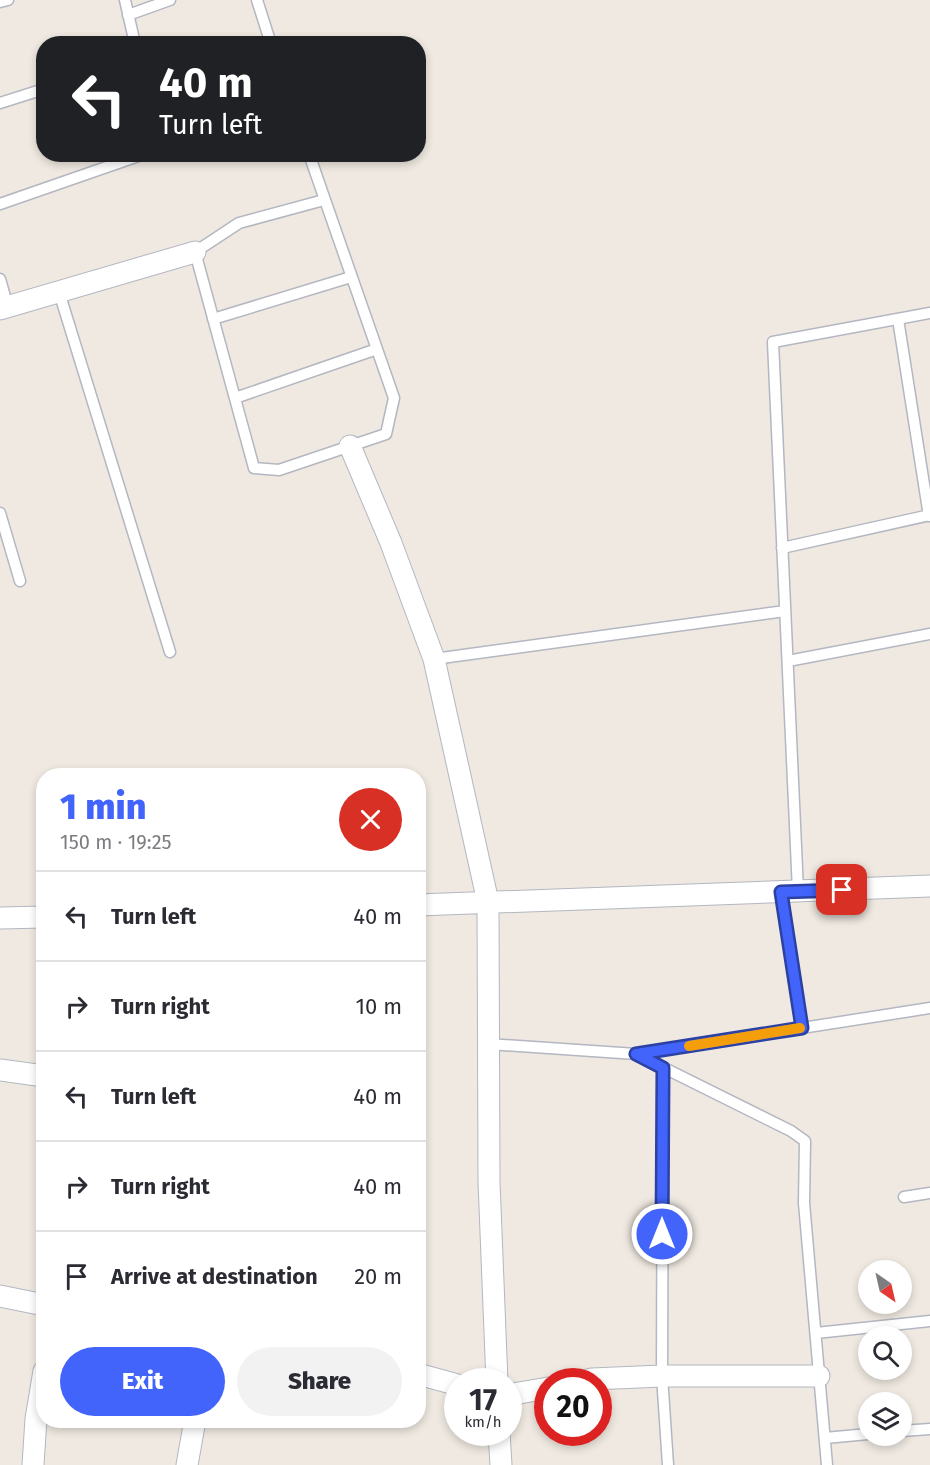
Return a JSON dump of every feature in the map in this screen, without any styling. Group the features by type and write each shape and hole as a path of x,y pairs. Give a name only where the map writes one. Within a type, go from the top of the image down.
{"street":[{"path":"4,308 195,252"},
{"path":"350,446 391,543 434,659 488,902 489,1182 496,1368"},
{"path":"426,905 930,886"},
{"path":"0,918 36,917"},
{"path":"0,1070 36,1075"},
{"path":"0,1296 36,1303"},
{"path":"426,1376 444,1381"},
{"path":"612,1380 662,1376 819,1376"},
{"path":"33,1465 36,1419"},
{"path":"187,1465 194,1428"},
{"path":"500,1446 501,1465"}],"lane":[{"path":"0,2 8,0"},
{"path":"124,0 133,36"},
{"path":"128,15 170,0"},
{"path":"257,0 268,36"},
{"path":"0,103 36,91"},
{"path":"0,204 121,162"},
{"path":"312,162 394,398 386,434 279,470 254,468 195,252 239,223 324,200"},
{"path":"213,319 351,277"},
{"path":"0,279 4,308"},
{"path":"59,292 171,652"},
{"path":"802,1028 789,891 788,661 773,342 930,313"},
{"path":"782,548 930,515 898,319"},
{"path":"235,398 377,349"},
{"path":"0,513 20,581"},
{"path":"434,659 785,611"},
{"path":"788,661 930,634"},
{"path":"488,1044 636,1054 930,1008"},
{"path":"636,1054 791,1131 805,1141 804,1203 827,1465"},
{"path":"663,1068 662,1376 668,1465"},
{"path":"904,1197 930,1193"},
{"path":"816,1333 930,1322"},
{"path":"912,1430 930,1429"},
{"path":"825,1437 858,1435"}],"slow traffic":[{"path":"689,1046 800,1028"}],"route":[{"path":"662,1234 663,1068 636,1054 802,1028 781,892 842,890"}]}
